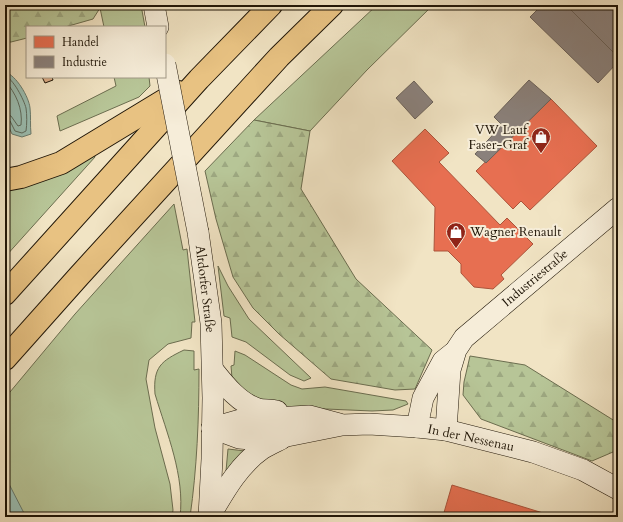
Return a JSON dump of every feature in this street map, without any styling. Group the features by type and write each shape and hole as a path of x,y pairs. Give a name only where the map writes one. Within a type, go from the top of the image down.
{"highway":[{"path":"5,294 199,79 271,5"},
{"path":"5,359 279,57 332,5"},
{"path":"5,180 21,177 62,163 199,79"}],"street":[{"path":"154,5 158,26"},
{"name":"Altdorfer Straße","path":"166,69 198,232 211,323 213,370 212,459 209,517"},
{"name":"Industriestraße","path":"417,427 423,398 434,375 443,361 456,350 464,338 618,208"},
{"name":"Industriestraße","path":"446,430 450,370 456,350"},
{"path":"213,370 235,395 244,402 258,408 309,416"},
{"name":"In der Nessenau","path":"212,428 240,420 309,416 342,425"},
{"name":"In der Nessenau","path":"212,428 239,438 251,439 287,436 342,425 369,424 446,430 533,452 583,470 618,489"},
{"path":"209,517 227,486 243,465 262,449 287,436"}],"green space":[{"path":"5,5 100,5 100,8 93,19 68,26 26,26 26,38 5,42"},
{"path":"141,5 145,26 104,26 100,8 107,6"},
{"path":"377,5 433,5 367,70 310,131 254,120"},
{"path":"114,78 149,78 150,86 139,97 60,131 57,116 116,86"},
{"path":"254,120 310,131 301,189 356,279 432,350 415,389 395,390 331,379 279,334 253,308 233,277 216,219 205,171"},
{"path":"94,154 95,157 5,257 5,189"},
{"path":"174,204 183,250 187,249 195,322 192,322 191,338 168,344 149,360 146,379 155,428 170,484 173,510 172,517 5,517 5,398 75,314"},
{"path":"218,266 228,286 249,319 311,378 304,381 290,375 246,342 232,337 230,318 224,316"},
{"path":"184,350 194,351 194,370 199,369 197,443 190,517 180,517 180,486 174,455 155,394 155,377 160,366 169,358"},
{"path":"235,351 245,355 291,385 302,389 325,387 406,401 408,404 393,410 372,411 280,407 258,401 239,389 232,378 231,366 234,365"},
{"path":"470,356 525,365 618,423 618,456 613,452 592,461 481,419 463,395 464,382"},
{"path":"228,449 245,451 226,471"}],"water":[{"path":"5,72 13,77 27,98 30,108 31,134 22,137 12,134 5,119"},
{"path":"5,478 9,484 26,517 5,517"}],"building: Handel":[{"name":"VW Lauf Faser-Graf","path":"551,99 597,146 530,210 521,201 513,209 476,171"},
{"path":"425,129 449,153 439,162 500,225 507,218 533,244 501,275 504,279 493,289 474,287 461,273 461,264 448,251 434,251 435,207 392,161"},
{"path":"452,485 556,517 443,516"}],"building: Industrie":[{"path":"542,5 566,5 618,57 618,62 598,83 530,17"},
{"path":"566,5 618,5 618,57"},
{"path":"529,80 551,99 486,163 475,154 502,125 494,117"},
{"path":"414,81 433,102 415,119 396,98"}],"building: Sonstige":[{"path":"42,78 52,78 53,80 45,83"}],"place":[{"name":"VW Lauf Faser-Graf","path":"541,154"},
{"name":"Wagner Renault","path":"456,249"}]}
